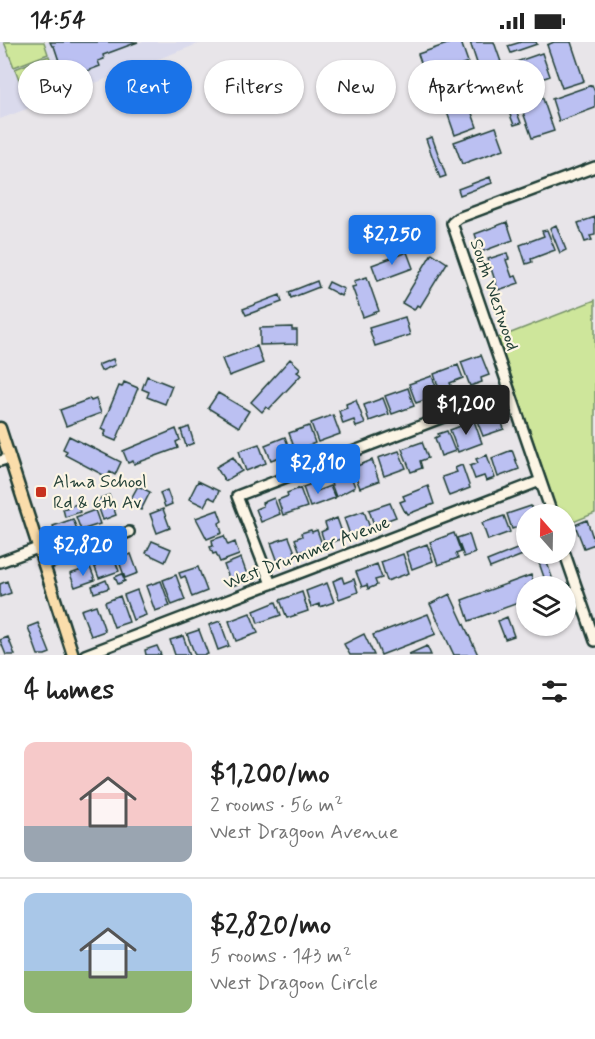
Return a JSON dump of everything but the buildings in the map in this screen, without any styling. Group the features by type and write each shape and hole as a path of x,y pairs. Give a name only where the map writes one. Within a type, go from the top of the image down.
{"main road":[{"path":"0,428 5,460 44,565 73,655"}],"street":[{"name":"South Westwood","path":"548,504 452,223 458,218 595,167"},
{"path":"271,584 237,496 509,392"},
{"name":"West Drummer Avenue","path":"85,655 540,481"},
{"path":"44,565 129,532"},
{"path":"0,562 38,548"},
{"path":"568,564 595,641"}],"shaded area":[{"path":"0,42 203,42 156,60 105,60 105,79 93,84 93,60 18,60 18,112 0,119"}],"green space":[{"path":"4,42 44,42 48,54 32,60 18,60 18,65 14,67"},
{"path":"49,56 50,60 38,60"},
{"path":"595,300 595,513 576,521 576,504 555,504 498,338"}],"place":[{"name":"Alma School Rd & 6th Av","path":"41,492"}]}
